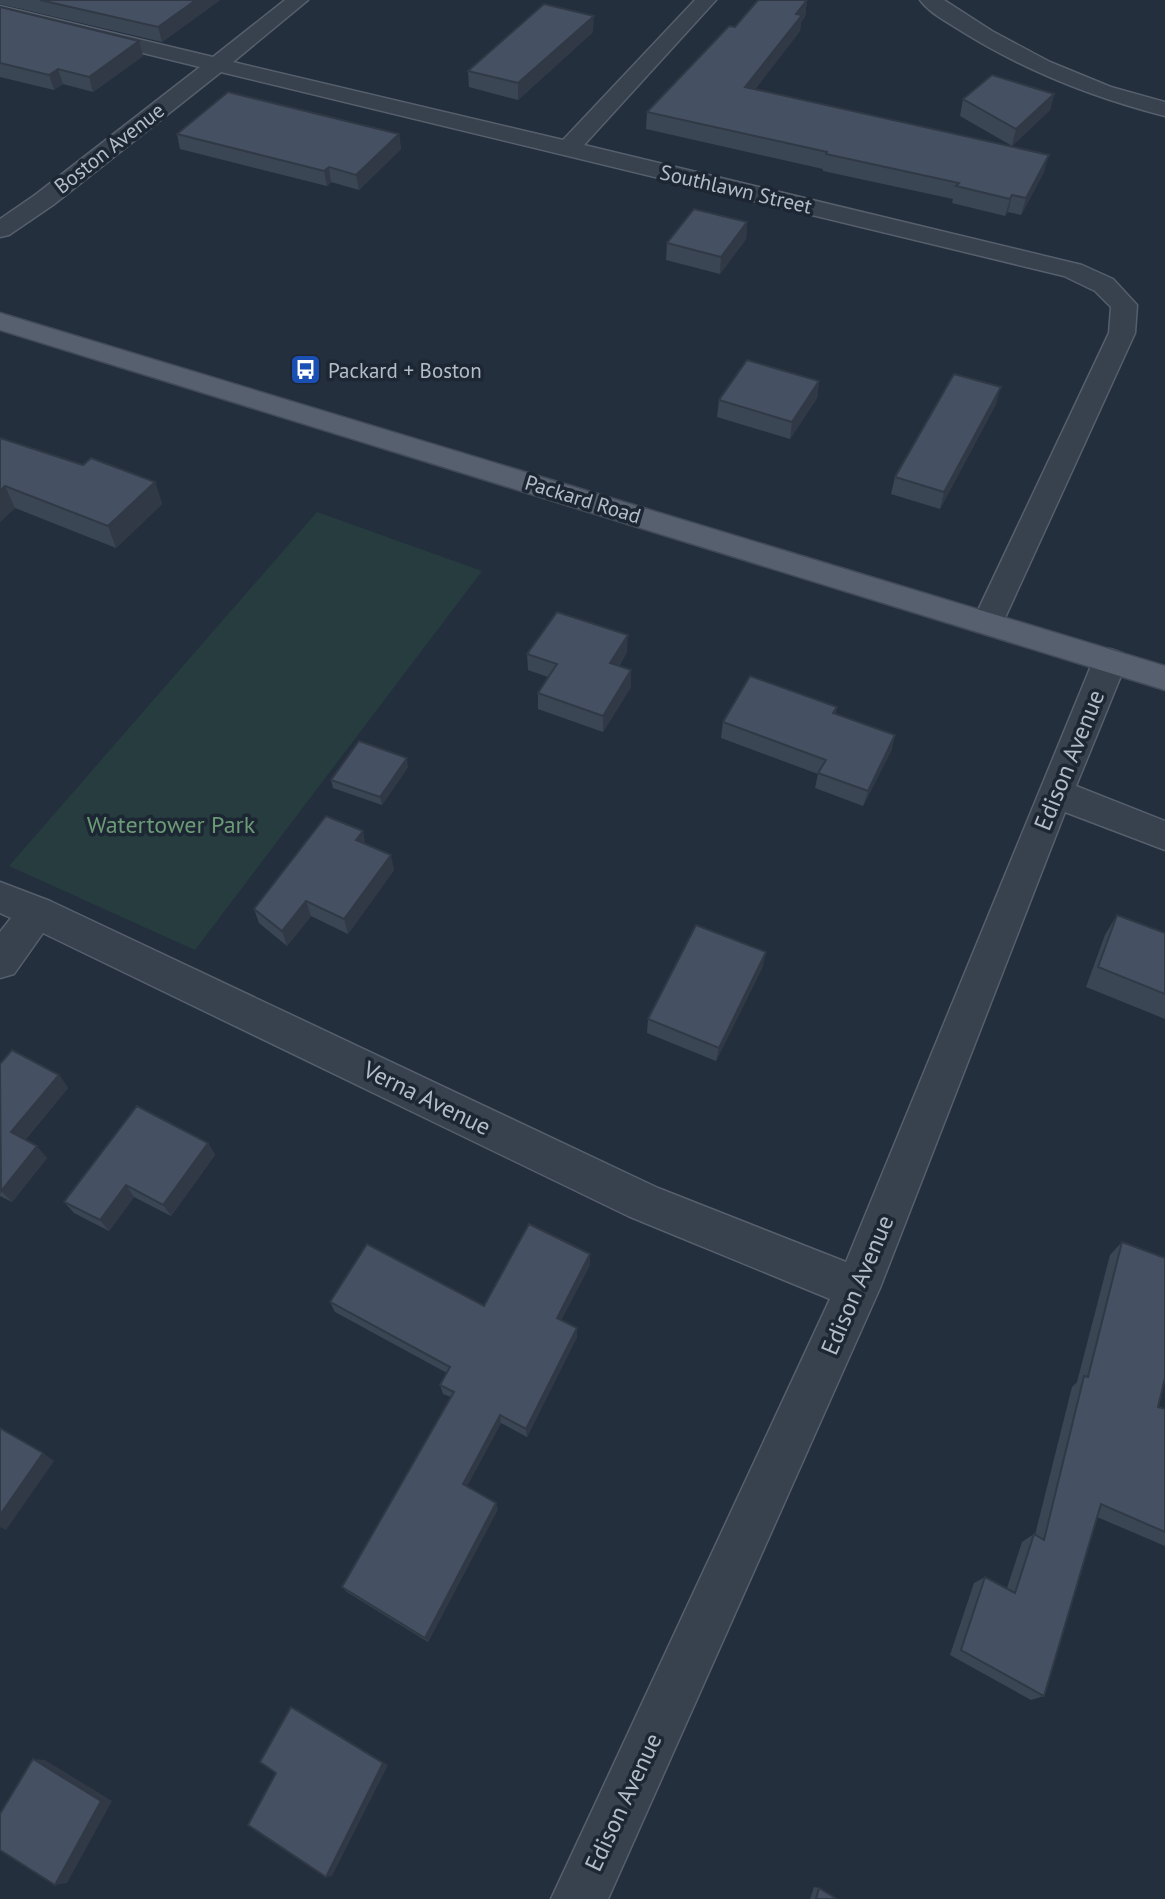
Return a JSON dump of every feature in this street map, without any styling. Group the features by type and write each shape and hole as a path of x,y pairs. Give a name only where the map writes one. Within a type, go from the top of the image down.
{"main road":[{"name":"Packard Road","path":"0,321 1165,678"}],"street":[{"name":"Boston Avenue","path":"0,230 44,200 298,0"},
{"path":"568,149 706,0"},
{"path":"930,0 1012,51 1058,74 1119,99 1165,109"},
{"name":"Southlawn Street","path":"0,12 1073,270 1104,285 1124,305 1122,333 988,623"},
{"name":"Edison Avenue","path":"579,1899 858,1288 1110,661"},
{"path":"1055,793 1165,836"},
{"path":"0,962 18,904"},
{"name":"Verna Avenue","path":"18,904 643,1202 858,1288"}],"green space":[{"name":"Watertower Park","path":"317,512 482,571 195,950 9,866"}],"building":[{"path":"40,0 196,0 158,27"},
{"path":"758,0 807,0 796,14 802,15 745,87 1049,155 1026,198 1012,195 1010,199 956,186 959,183 647,112 729,26 735,27"},
{"path":"544,4 594,16 518,83 468,71"},
{"path":"0,7 139,41 89,77 58,69 49,75 0,63"},
{"path":"992,75 1054,94 1016,129 963,99"},
{"path":"228,92 399,134 356,175 329,167 324,171 177,134"},
{"path":"694,209 747,222 721,257 667,243"},
{"path":"747,360 819,381 792,422 719,400"},
{"path":"954,374 1001,387 944,492 895,477"},
{"path":"0,438 83,465 91,458 155,482 108,526 5,486 0,491"},
{"path":"557,612 628,635 610,663 631,670 603,716 538,693 557,664 527,654"},
{"path":"750,676 837,707 833,713 895,735 868,791 818,773 826,760 723,722"},
{"path":"359,741 407,758 380,797 331,780"},
{"path":"326,816 363,831 356,840 391,855 344,919 306,901 282,931 254,909"},
{"path":"1117,915 1165,933 1165,994 1098,967"},
{"path":"696,925 766,952 719,1048 648,1019"},
{"path":"12,1050 59,1075 11,1132 37,1146 1,1191 0,1064"},
{"path":"137,1106 208,1143 163,1205 126,1185 100,1220 64,1202"},
{"path":"529,1224 590,1254 557,1318 577,1328 526,1429 500,1415 463,1484 496,1503 425,1638 342,1587 454,1392 440,1385 450,1367 330,1302 367,1244 484,1306"},
{"path":"1122,1242 1165,1258 1165,1378 1158,1407 1165,1409 1165,1532 1101,1504 1044,1696 961,1650 985,1577 1015,1593 1034,1534 1044,1540 1084,1376 1088,1377"},
{"path":"0,1428 43,1453 0,1515"},
{"path":"291,1707 383,1763 326,1877 248,1825 276,1773 260,1762"},
{"path":"33,1759 101,1801 55,1885 0,1850 0,1814"},
{"path":"819,1888 837,1899 816,1899"}],"place":[{"name":"Packard + Boston","path":"305,370"}]}
